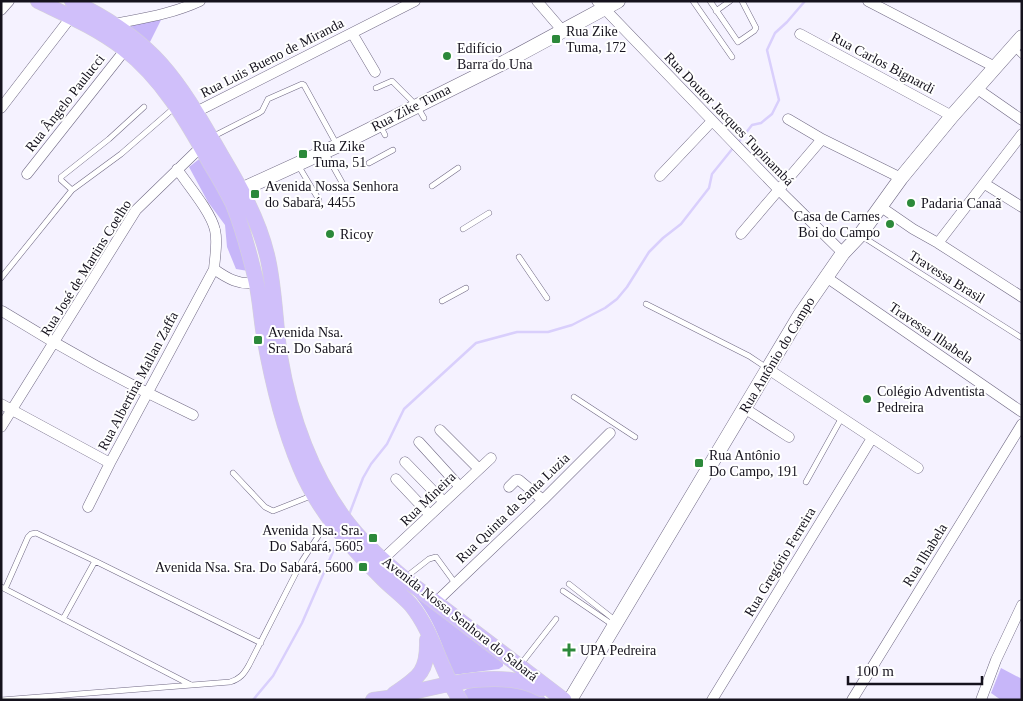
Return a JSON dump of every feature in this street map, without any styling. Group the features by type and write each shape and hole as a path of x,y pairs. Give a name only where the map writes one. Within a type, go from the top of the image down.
{"main road":[{"name":"Avenida Nossa Senhora do Sabará","path":"38,1 108,38 125,50 147,70 206,142 235,193 257,223 272,255 286,387 292,412 303,442 331,499 350,526 382,560 404,579 564,700"},
{"name":"Avenida Nossa Senhora do Sabará","path":"72,1 114,24 138,42 161,65 196,112 206,142"},
{"name":"Avenida Nossa Senhora do Sabará","path":"235,193 256,283 269,366 278,408 301,469 314,495 349,544 410,604 426,631 450,685 460,700"},
{"path":"388,698 404,688 425,667 428,658 426,631"},
{"path":"373,700 484,678 505,678 533,684 564,700"}],"street":[{"path":"1,10 8,1"},
{"path":"114,24 163,15 181,10 200,1"},
{"name":"Rua Luis Bueno de Miranda","path":"196,112 415,1"},
{"path":"538,1 562,30"},
{"name":"Rua Zike Tuma","path":"235,193 331,149 382,130 420,112 562,30 600,5 618,1"},
{"path":"868,1 995,67"},
{"name":"Rua Doutor Jacques Tupinambá","path":"600,5 779,190 843,253"},
{"path":"1,108 71,17"},
{"path":"352,33 375,72"},
{"name":"Rua Carlos Bignardi","path":"800,34 952,116"},
{"name":"Rua Antônio do Campo","path":"570,700 800,315 826,277 843,253 860,235 901,178 952,116 995,67 1019,46"},
{"name":"Rua Ângelo Paulucci","path":"27,174 125,50"},
{"path":"976,88 1022,120"},
{"path":"788,118 822,138 901,178"},
{"path":"660,176 712,121"},
{"path":"938,243 1022,134"},
{"path":"741,234 822,138"},
{"name":"Rua José de Martins Coelho","path":"1,427 136,210 206,142"},
{"path":"177,170 212,220 216,230 214,269 230,280 246,284 256,283"},
{"path":"985,184 1022,208"},
{"path":"881,207 1022,297"},
{"name":"Rua Albertina Mallan Zaffa","path":"88,507 214,269"},
{"name":"Travessa Ilhabela","path":"826,277 1022,412"},
{"path":"2,311 54,344 148,394 193,415"},
{"path":"768,369 841,419 918,468"},
{"path":"1,404 110,463"},
{"path":"744,408 790,437"},
{"name":"Rua Ilhabela","path":"852,700 1022,424"},
{"name":"Rua Quinta da Santa Luzia","path":"436,602 543,500 613,429"},
{"path":"440,430 478,469"},
{"name":"Rua Gregório Ferreira","path":"712,700 872,438"},
{"path":"419,442 460,487"},
{"name":"Rua Mineira","path":"382,560 491,458"},
{"path":"405,462 444,502"},
{"path":"396,479 430,516"},
{"path":"509,487 518,480 543,500"},
{"path":"993,700 982,697 996,660 1022,605"}],"lane":[{"path":"693,1 732,58"},
{"path":"710,1 736,40 740,42 756,28 742,1"},
{"path":"716,11 730,1"},
{"path":"376,88 392,81 420,112"},
{"path":"206,142 259,113 268,99 302,84 331,149 344,186"},
{"path":"1,278 72,190 121,154 176,106"},
{"path":"72,190 61,180 61,177 109,139 144,107"},
{"path":"369,163 393,150"},
{"path":"298,164 319,200"},
{"path":"432,186 458,168"},
{"path":"463,229 489,213"},
{"name":"Travessa Brasil","path":"860,235 1022,338"},
{"path":"519,257 547,298"},
{"path":"442,301 466,288"},
{"path":"646,304 750,356 768,369"},
{"path":"574,397 613,429 635,437"},
{"path":"806,482 841,419"},
{"path":"233,473 265,507 273,511 314,495"},
{"path":"1,700 238,680 244,674 261,643 302,561 330,518"},
{"path":"191,685 3,588 28,537 36,533 261,643"},
{"path":"404,579 429,559 436,557 455,583"},
{"path":"63,619 95,561"},
{"path":"569,584 615,623"},
{"path":"563,591 615,623"},
{"path":"519,666 556,619"}],"shaded area":[{"path":"161,20 149,44 125,24"},
{"path":"203,156 224,197 248,271 236,269 227,247 225,225 208,202 189,167"},
{"path":"413,594 503,662 503,666 499,669 453,675 432,623 421,603"},
{"path":"1001,668 1022,679 1022,700 1001,700 991,693"},
{"path":"504,683 542,694 547,700 467,700 465,697 464,691 470,687"}],"waterway":[{"path":"737,144 752,125 761,123 772,114 779,100 767,50 775,33 805,1"},
{"path":"349,515 363,478 371,464 387,444 404,409 476,343 517,332 548,332 572,325 605,308 617,299 627,287 649,252 681,224 709,188 712,174 733,148"},
{"path":"253,700 273,676 302,623 339,538"}],"place":[{"name":"Rua Zike Tuma, 172","path":"556,39"},
{"name":"Edifício Barra do Una","path":"447,56"},
{"name":"Rua Zike Tuma, 51","path":"303,154"},
{"name":"Avenida Nossa Senhora do Sabará, 4455","path":"255,194"},
{"name":"Padaria Canaã","path":"911,203"},
{"name":"Casa de Carnes Boi do Campo","path":"890,224"},
{"name":"Ricoy","path":"330,234"},
{"name":"Avenida Nsa. Sra. Do Sabará","path":"258,340"},
{"name":"Colégio Adventista Pedreira","path":"867,399"},
{"name":"Rua Antônio Do Campo, 191","path":"699,463"},
{"name":"Avenida Nsa. Sra. Do Sabará, 5605","path":"373,538"},
{"name":"Avenida Nsa. Sra. Do Sabará, 5600","path":"363,567"},
{"name":"UPA Pedreira","path":"569,650"}]}
